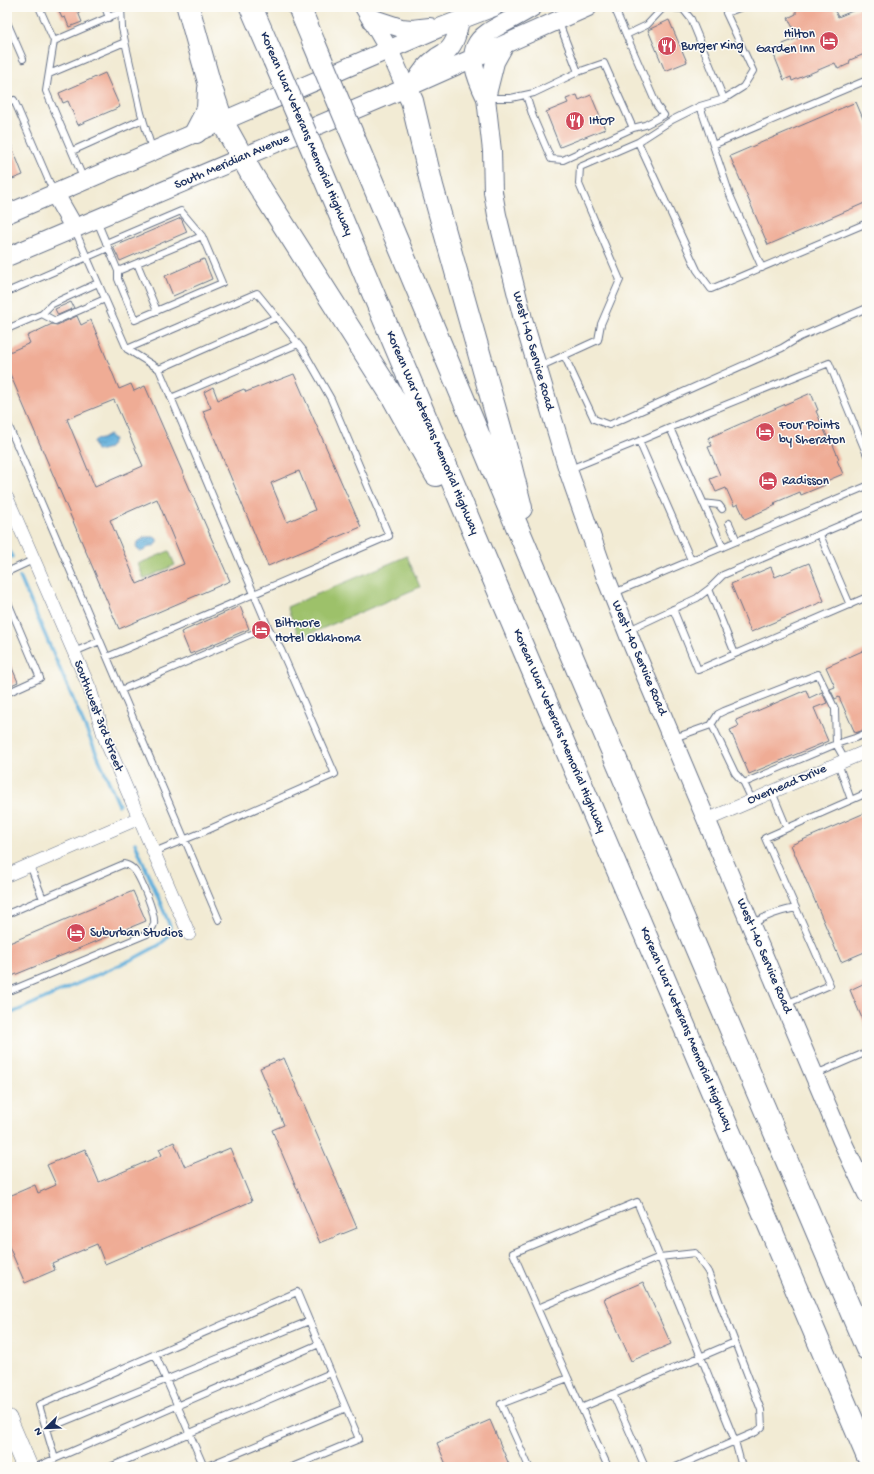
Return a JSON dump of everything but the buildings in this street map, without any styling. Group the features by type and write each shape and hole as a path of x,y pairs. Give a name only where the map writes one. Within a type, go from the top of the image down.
{"highway":[{"path":"188,7 209,82 222,121 242,158 391,394 492,575"},
{"name":"Korean War Veterans Memorial Highway","path":"251,7 867,1455"},
{"path":"299,7 539,579 867,1349"},
{"path":"196,132 208,110 209,82"},
{"path":"411,86 412,101 432,186 508,456 539,579"}],"main road":[{"path":"7,214 439,28 460,13 494,7"},
{"path":"474,58 475,46 483,36 490,30 516,18 533,7"},
{"name":"South Meridian Avenue","path":"7,257 411,86 588,7"},
{"path":"367,13 411,86 427,66 448,50 454,41 460,13"},
{"path":"367,13 406,29 417,29 427,26 439,28"},
{"name":"West I-40 Service Road","path":"486,98 495,62 505,44"},
{"name":"West I-40 Service Road","path":"474,58 475,71 486,98 492,151 493,192 497,215 521,312 586,525 627,631 707,820 756,922 785,1004 867,1194"},
{"path":"54,194 75,229"},
{"path":"7,1420 27,1467"}],"street":[{"name":"Southwest 3rd Street","path":"7,498 90,689 105,739 189,934"},
{"name":"Overhead Drive","path":"707,820 867,751"},
{"path":"7,875 139,818"}],"lane":[{"path":"39,7 54,41 46,91 84,181"},
{"path":"105,7 109,18"},
{"path":"614,7 657,106 664,115 672,120"},
{"path":"626,35 647,25 664,7 683,9 691,19 724,99"},
{"path":"537,367 598,340 601,324 620,280 579,184 580,166 638,142 672,120 700,106 724,99 743,87 753,71 725,10 742,7"},
{"path":"54,41 109,18 121,10"},
{"path":"121,10 122,28 125,42 143,119 153,151"},
{"path":"558,20 578,72"},
{"path":"7,22 23,59"},
{"path":"49,74 125,42"},
{"path":"486,98 511,98 534,93 578,72 604,63 633,128"},
{"path":"713,145 867,80"},
{"path":"526,95 532,117 551,159 563,160 633,128 645,125 664,115"},
{"path":"7,104 14,100 54,194"},
{"path":"700,106 730,195 762,268"},
{"path":"72,151 143,119"},
{"path":"638,142 697,270 711,289 867,223"},
{"path":"7,292 87,257 107,245 181,211 202,236 222,282 135,320 118,279 118,271 107,245 97,219"},
{"path":"75,229 127,349 159,369 268,627 281,650 335,774 154,852"},
{"path":"118,271 202,236"},
{"path":"137,263 157,311"},
{"path":"7,329 42,314 52,304 98,283"},
{"path":"107,657 389,536 331,399 303,350 257,292 127,349"},
{"path":"42,314 55,321 105,299"},
{"path":"564,355 594,419 609,425 782,348 800,337 867,308"},
{"path":"159,369 277,317"},
{"path":"171,398 298,344"},
{"path":"568,470 828,364 867,455"},
{"path":"7,422 219,920"},
{"path":"670,428 723,547"},
{"path":"639,441 691,560"},
{"path":"612,594 867,486"},
{"path":"703,503 719,504 722,509"},
{"path":"627,631 697,598 709,589 723,575 867,514"},
{"path":"729,523 736,541"},
{"path":"820,535 850,605"},
{"path":"7,572 33,560"},
{"path":"709,589 735,654"},
{"path":"673,609 698,670 867,598"},
{"path":"7,600 40,678 7,693"},
{"path":"121,690 268,627"},
{"path":"74,652 100,641"},
{"path":"672,738 711,725 718,714 724,711 818,674 834,709 836,744 851,800"},
{"path":"711,725 714,727 735,774 744,783 752,800"},
{"path":"744,783 836,744 867,733"},
{"path":"772,792 787,828"},
{"path":"785,1004 830,985 765,838 867,793"},
{"path":"7,914 124,864 132,868 138,875 154,915 153,927 147,934 12,990 7,988"},
{"path":"30,865 43,899"},
{"path":"756,922 778,911 796,908"},
{"path":"815,1075 867,1052"},
{"path":"608,1467 513,1253 637,1202 735,1441 742,1467"},
{"path":"538,1308 660,1257 695,1253 708,1272 735,1342 761,1410 762,1427 756,1432 676,1467"},
{"path":"55,1459 39,1405 297,1292 359,1439 292,1467"},
{"path":"46,1429 309,1321"},
{"path":"582,1408 735,1342"},
{"path":"36,1467 319,1344"},
{"path":"155,1354 204,1467 346,1408"},
{"path":"110,1467 331,1373"},
{"path":"529,1467 501,1404 568,1378"},
{"path":"613,1394 645,1467"}],"green space":[{"path":"169,551 175,565 144,579 138,564"},
{"path":"407,556 420,587 300,638 287,607"}],"water":[{"path":"109,435 114,440 109,448 98,451 96,450 93,443 94,441 103,439"},
{"path":"146,537 154,537 157,539 157,542 154,546 149,546 143,551 137,549 137,543"}],"waterway":[{"path":"7,546 12,557"},
{"path":"20,577 119,805"},
{"path":"12,1013 135,958 159,945 166,939 169,934 170,926 135,843"}],"place":[{"name":"Hilton Garden Inn","path":"829,41"},
{"name":"Burger King","path":"667,46"},
{"name":"IHOP","path":"575,121"},
{"name":"Four Points by Sheraton","path":"765,432"},
{"name":"Radisson","path":"768,481"},
{"name":"Biltmore Hotel Oklahoma","path":"261,630"},
{"name":"Suburban Studios","path":"76,933"}]}
